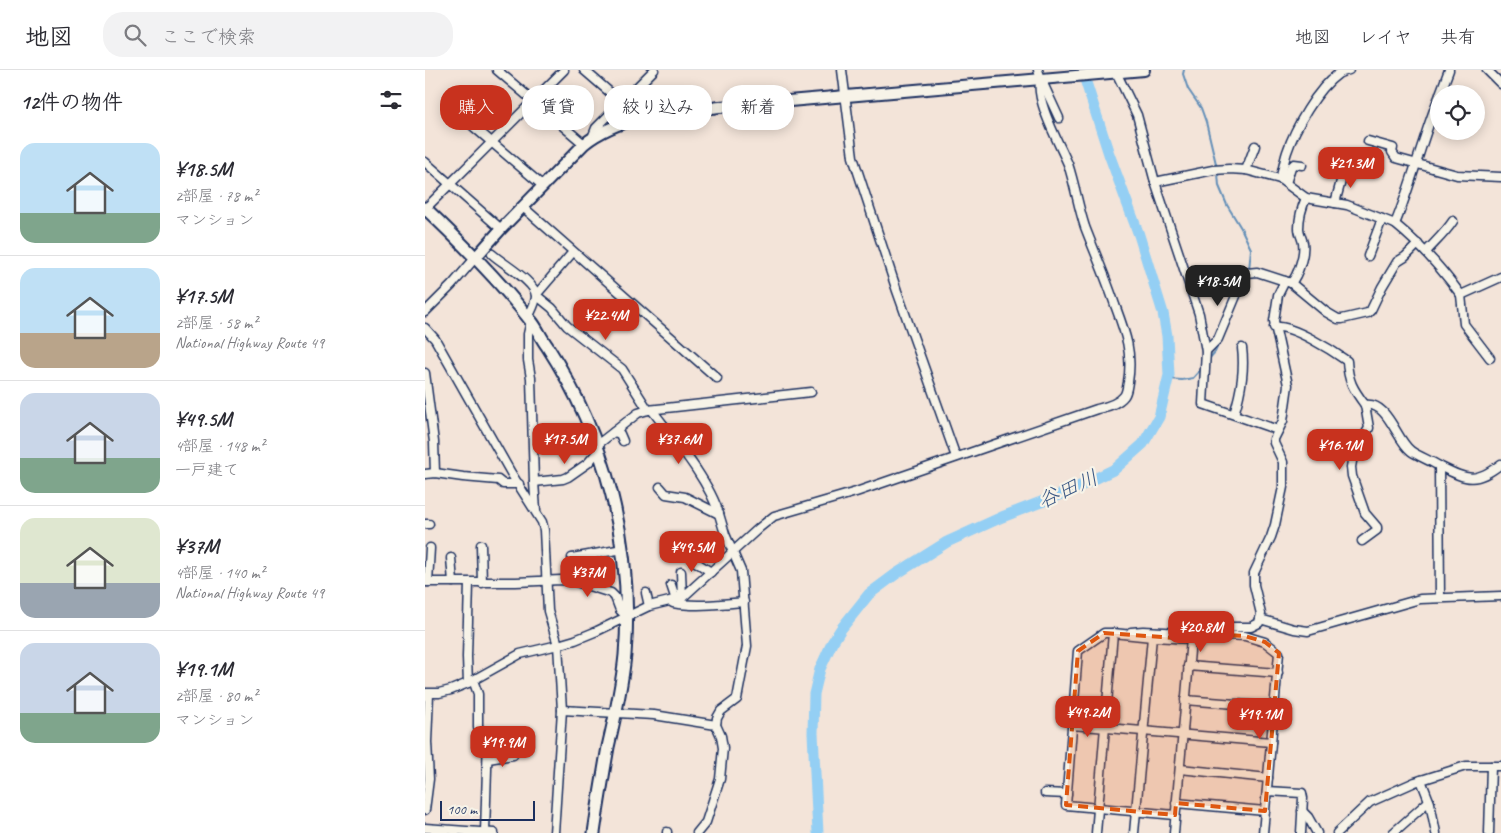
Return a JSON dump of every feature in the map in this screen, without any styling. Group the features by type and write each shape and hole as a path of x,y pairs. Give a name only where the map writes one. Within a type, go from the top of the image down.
{"highway":[{"path":"425,208 476,257 530,320 577,398 598,447 615,510 623,549 626,616 625,656 593,833"}],"main road":[{"path":"712,108 1042,76 1144,70"},
{"path":"476,257 588,141 606,130"}],"street":[{"path":"497,70 522,92"},
{"path":"549,85 564,70"},
{"path":"584,70 604,87"},
{"path":"639,85 654,70"},
{"path":"842,70 853,157 897,291 957,458"},
{"path":"1283,181 1286,154 1298,126 1317,96 1339,73 1349,70"},
{"path":"1443,85 1449,70"},
{"path":"1487,70 1501,84"},
{"path":"1114,71 1137,115 1155,182 1199,314 1206,351 1203,404 1278,430"},
{"path":"1042,76 1059,118"},
{"path":"425,810 429,779 427,693 446,692 470,682 521,654 558,645 597,631 649,606 676,600 711,572 774,516 856,492 957,458 1106,407 1123,398 1130,372 1127,339 1085,225 1068,165 1043,108 1039,85 1042,76"},
{"path":"425,208 522,111"},
{"path":"1395,224 1417,164 1430,118"},
{"path":"573,130 588,141 604,120"},
{"path":"476,130 543,186"},
{"path":"1368,141 1393,148 1392,152 1396,158 1457,175 1501,177"},
{"path":"1247,170 1255,146"},
{"path":"425,162 501,229"},
{"path":"1283,181 1294,164 1302,166"},
{"path":"1155,182 1213,170 1229,168 1247,170 1283,181 1306,198 1347,205 1395,224 1426,252 1461,295 1465,324 1490,358"},
{"path":"1335,203 1344,170"},
{"path":"1121,634 1135,631 1185,633 1202,627 1251,627 1257,625 1261,619 1253,575 1271,537 1283,487 1283,462 1274,443 1283,421 1288,386 1274,315 1278,295 1299,272 1304,245 1299,227 1301,210 1306,198"},
{"path":"523,207 717,378"},
{"path":"1368,256 1382,219"},
{"path":"1426,252 1449,228 1453,221"},
{"path":"1188,278 1257,272 1288,282 1326,312 1342,320 1364,315 1371,310 1397,262 1418,244"},
{"path":"536,295 573,252"},
{"path":"492,254 533,286 536,295 528,334 536,512"},
{"path":"425,312 476,257"},
{"path":"1206,351 1217,339 1246,272"},
{"path":"1461,295 1501,277"},
{"path":"536,295 552,308 567,326 622,369 650,410 694,467 715,502 725,534 734,551 741,571 747,646 737,699 719,713 717,718 717,725 722,740 720,779 705,822 697,833"},
{"path":"1275,326 1293,329 1347,361 1347,375 1365,405 1369,428 1353,456 1351,467 1352,476 1365,513 1377,527 1377,530 1362,541"},
{"path":"425,328 435,339 542,522 548,611 558,645 562,710 554,833"},
{"path":"1234,414 1243,380 1241,348"},
{"path":"425,372 434,442 435,473"},
{"path":"534,482 568,477 587,463 598,447 638,413 650,410 811,392"},
{"path":"1365,405 1373,405 1390,419 1405,446 1456,474 1476,479 1501,464"},
{"path":"614,432 620,434 623,441"},
{"path":"1439,466 1440,598"},
{"path":"425,474 435,473 498,480 503,484 519,484"},
{"path":"660,487 666,494 685,497 719,514"},
{"path":"481,545 482,582"},
{"path":"430,548 426,582 516,582 546,579 573,581 611,593 615,597 620,610 626,616"},
{"path":"573,558 623,549"},
{"path":"691,556 694,561 711,572"},
{"path":"451,558 453,582"},
{"path":"676,600 681,572"},
{"path":"469,582 467,658 470,682 478,694 478,728 487,735 485,832"},
{"path":"671,585 676,600 680,604 744,602"},
{"path":"646,593 649,606"},
{"path":"1261,619 1308,631 1420,599 1501,596"},
{"path":"1175,815 1066,805 1078,651 1104,633 1191,639 1207,634 1245,636 1265,642 1279,653 1263,833"},
{"path":"1096,833 1113,633"},
{"path":"1135,833 1152,637"},
{"path":"1174,833 1191,639"},
{"path":"1188,666 1278,672"},
{"path":"1185,700 1274,708"},
{"path":"562,710 662,716 717,725"},
{"path":"1073,725 1271,742"},
{"path":"488,759 513,755"},
{"path":"1337,833 1371,802 1421,780 1466,766 1501,766"},
{"path":"1489,833 1491,766"},
{"path":"1180,769 1268,778"},
{"path":"1421,780 1429,801 1436,833"},
{"path":"1267,792 1302,794 1301,833"},
{"path":"1045,793 1067,794"},
{"path":"1393,833 1429,801"},
{"path":"1176,803 1265,811"},
{"path":"1302,811 1308,817 1317,833"},
{"path":"425,828 494,833"}],"highlighted area":[{"path":"1104,633 1191,639 1207,634 1245,636 1265,642 1279,653 1265,811 1176,803 1175,815 1066,805 1078,651"}],"waterway":[{"name":"谷田川","path":"818,833 813,733 814,694 820,669 832,643 869,594 896,574 947,542 1002,517 1070,491 1115,469 1143,444 1159,417 1169,375 1167,336 1163,313 1139,235 1109,154 1082,70"},
{"path":"1184,70 1183,74 1188,89 1201,108 1206,122 1217,168"},
{"path":"1218,173 1219,186 1227,205 1251,249 1249,270"},
{"path":"1208,360 1215,352 1220,341"},
{"path":"1168,379 1182,380 1193,378 1202,368"}]}
